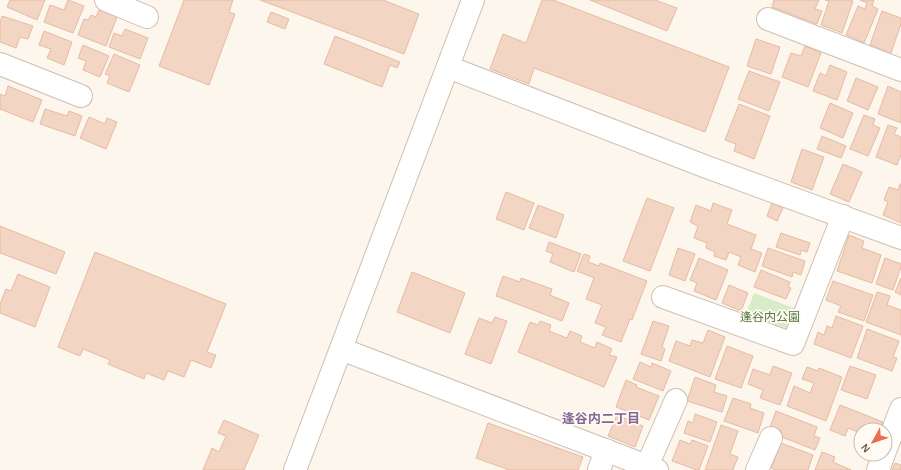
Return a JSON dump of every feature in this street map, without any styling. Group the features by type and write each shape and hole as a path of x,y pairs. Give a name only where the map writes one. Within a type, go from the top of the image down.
{"street":[{"path":"106,0 147,17"},
{"path":"295,470 473,0"},
{"path":"768,20 901,70"},
{"path":"0,64 81,96"},
{"path":"448,67 704,166 901,238"},
{"path":"663,297 793,344 843,216"},
{"path":"341,349 602,460 652,468 676,400"},
{"path":"893,430 901,408"},
{"path":"757,470 771,438"}],"green space":[{"name":"逢谷内公園","path":"754,293 804,312 793,343 742,324"}],"building":[{"path":"10,0 45,0 37,20 7,7"},
{"path":"68,0 84,6 73,33 44,22 50,5 64,10"},
{"path":"184,0 233,0 229,12 235,14 209,85 159,66"},
{"path":"260,0 383,0 419,14 404,54"},
{"path":"542,0 553,0 729,67 705,132 534,68 529,84 490,69 503,34 526,43"},
{"path":"590,0 655,0 677,8 667,31"},
{"path":"774,0 819,0 815,9 822,11 817,24 772,7"},
{"path":"825,0 853,1 842,33 821,25 829,1"},
{"path":"860,0 874,0 872,6 878,9 864,43 846,35 858,6 865,9 867,3"},
{"path":"99,10 117,17 106,46 78,35 84,19 88,20 91,15 96,17"},
{"path":"882,11 901,18 901,24 891,53 870,45"},
{"path":"271,12 289,19 285,29 267,22"},
{"path":"2,16 33,26 28,39 20,37 16,48 0,42 0,23"},
{"path":"125,29 148,38 140,59 109,47 114,33 122,36"},
{"path":"44,31 72,42 64,65 47,58 51,49 39,45"},
{"path":"335,36 400,62 397,68 390,65 382,87 324,64"},
{"path":"756,39 780,47 771,74 747,66"},
{"path":"83,45 109,56 100,77 83,70 86,61 78,58"},
{"path":"805,46 821,53 808,87 782,77 791,53 801,56"},
{"path":"114,54 140,65 129,92 107,83 110,76 105,74"},
{"path":"830,65 847,72 837,100 813,91 820,73 826,76"},
{"path":"749,71 780,82 769,111 738,99"},
{"path":"856,78 878,87 868,110 847,101"},
{"path":"8,86 42,100 33,122 0,109 0,94 5,96"},
{"path":"888,86 901,92 901,123 878,114"},
{"path":"830,103 853,113 843,138 820,128"},
{"path":"739,104 770,116 754,159 734,151 736,144 725,140"},
{"path":"45,109 67,116 69,111 82,116 75,136 40,124"},
{"path":"864,115 875,119 873,125 880,128 868,156 850,149"},
{"path":"89,117 105,124 107,118 117,122 106,149 80,138"},
{"path":"888,125 897,128 894,134 901,137 901,155 897,165 876,157"},
{"path":"822,136 846,146 841,158 817,149"},
{"path":"802,149 824,157 812,190 791,182"},
{"path":"843,164 862,172 849,202 830,194"},
{"path":"900,184 901,223 883,215 888,202 884,200 889,187 898,190"},
{"path":"506,192 534,203 524,230 496,219"},
{"path":"647,198 674,208 650,271 623,261"},
{"path":"713,203 732,210 727,224 756,235 751,249 762,253 755,272 738,265 741,257 729,252 726,260 714,256 715,252 706,248 707,243 694,238 698,226 690,222 696,205 711,211"},
{"path":"772,203 783,208 777,221 767,216"},
{"path":"538,205 564,215 556,238 529,228"},
{"path":"0,226 65,252 56,274 0,253"},
{"path":"781,233 810,243 807,252 801,250 800,255 776,247"},
{"path":"849,235 864,241 862,248 881,255 872,283 837,271"},
{"path":"549,242 581,254 574,272 550,262 553,254 546,251"},
{"path":"678,248 695,254 685,281 669,275"},
{"path":"768,248 805,261 801,275 793,272 792,277 762,266"},
{"path":"95,252 226,304 207,352 216,355 211,368 191,360 184,377 168,371 164,380 146,373 144,379 108,364 110,360 83,349 80,356 58,347"},
{"path":"584,254 590,256 588,262 599,266 600,263 647,281 632,320 630,319 621,342 602,335 606,327 595,323 602,305 586,299 594,278 577,271"},
{"path":"699,258 728,270 716,300 694,291 697,283 690,280"},
{"path":"885,258 901,264 893,290 876,284"},
{"path":"761,270 790,282 788,287 791,288 786,299 754,287"},
{"path":"412,272 465,293 450,333 397,312"},
{"path":"18,274 50,287 35,327 0,313 0,304 6,289 11,291"},
{"path":"503,276 520,282 521,278 552,289 550,295 569,303 562,321 496,296"},
{"path":"901,278 901,295 895,292"},
{"path":"833,281 873,295 864,321 838,312 841,306 826,300"},
{"path":"729,285 748,293 741,311 722,303"},
{"path":"877,292 890,296 887,305 901,310 901,335 866,322"},
{"path":"836,316 863,326 851,358 814,344 818,332 824,335 827,326 832,328"},
{"path":"495,317 507,321 491,364 465,354 479,318 492,323"},
{"path":"540,321 551,325 549,331 567,338 570,331 582,336 580,342 595,348 597,342 612,349 609,355 617,357 604,387 518,352 530,322 538,325"},
{"path":"653,321 669,326 662,347 665,349 661,361 641,354"},
{"path":"867,329 899,341 893,357 897,358 892,371 857,358"},
{"path":"708,330 725,337 710,377 669,361 676,341 690,346 692,340 703,343"},
{"path":"727,346 753,356 741,388 715,379"},
{"path":"640,362 651,367 652,363 671,371 663,391 633,379"},
{"path":"773,366 792,373 780,405 760,398 763,390 748,384 753,369 770,375"},
{"path":"850,366 876,375 867,399 841,390"},
{"path":"807,367 818,371 819,368 842,377 826,421 787,406 794,386 810,393 814,383 802,379"},
{"path":"695,377 716,385 714,392 727,396 722,412 687,401"},
{"path":"626,380 637,385 636,387 659,396 649,420 616,407"},
{"path":"733,398 751,404 750,408 764,413 758,433 724,421"},
{"path":"840,405 883,422 853,422 853,430 848,428 845,436 830,430"},
{"path":"776,411 817,427 814,436 820,438 815,450 779,436 781,431 770,427"},
{"path":"695,414 717,422 710,442 684,433 688,421 693,423"},
{"path":"617,415 643,426 635,447 608,436"},
{"path":"224,420 259,435 244,470 203,470 212,448 219,452 226,436 218,433"},
{"path":"488,423 583,457 578,470 509,470 476,458"},
{"path":"721,425 738,431 730,454 738,457 733,470 705,470"},
{"path":"680,440 690,444 692,440 708,446 699,470 672,461"},
{"path":"781,443 813,455 808,470 776,470 771,468"},
{"path":"822,452 835,457 833,462 851,470 815,470"},
{"path":"895,463 901,465 901,470 892,470"}],"district":[{"name":"逢谷内二丁目","path":"601,418"}]}
